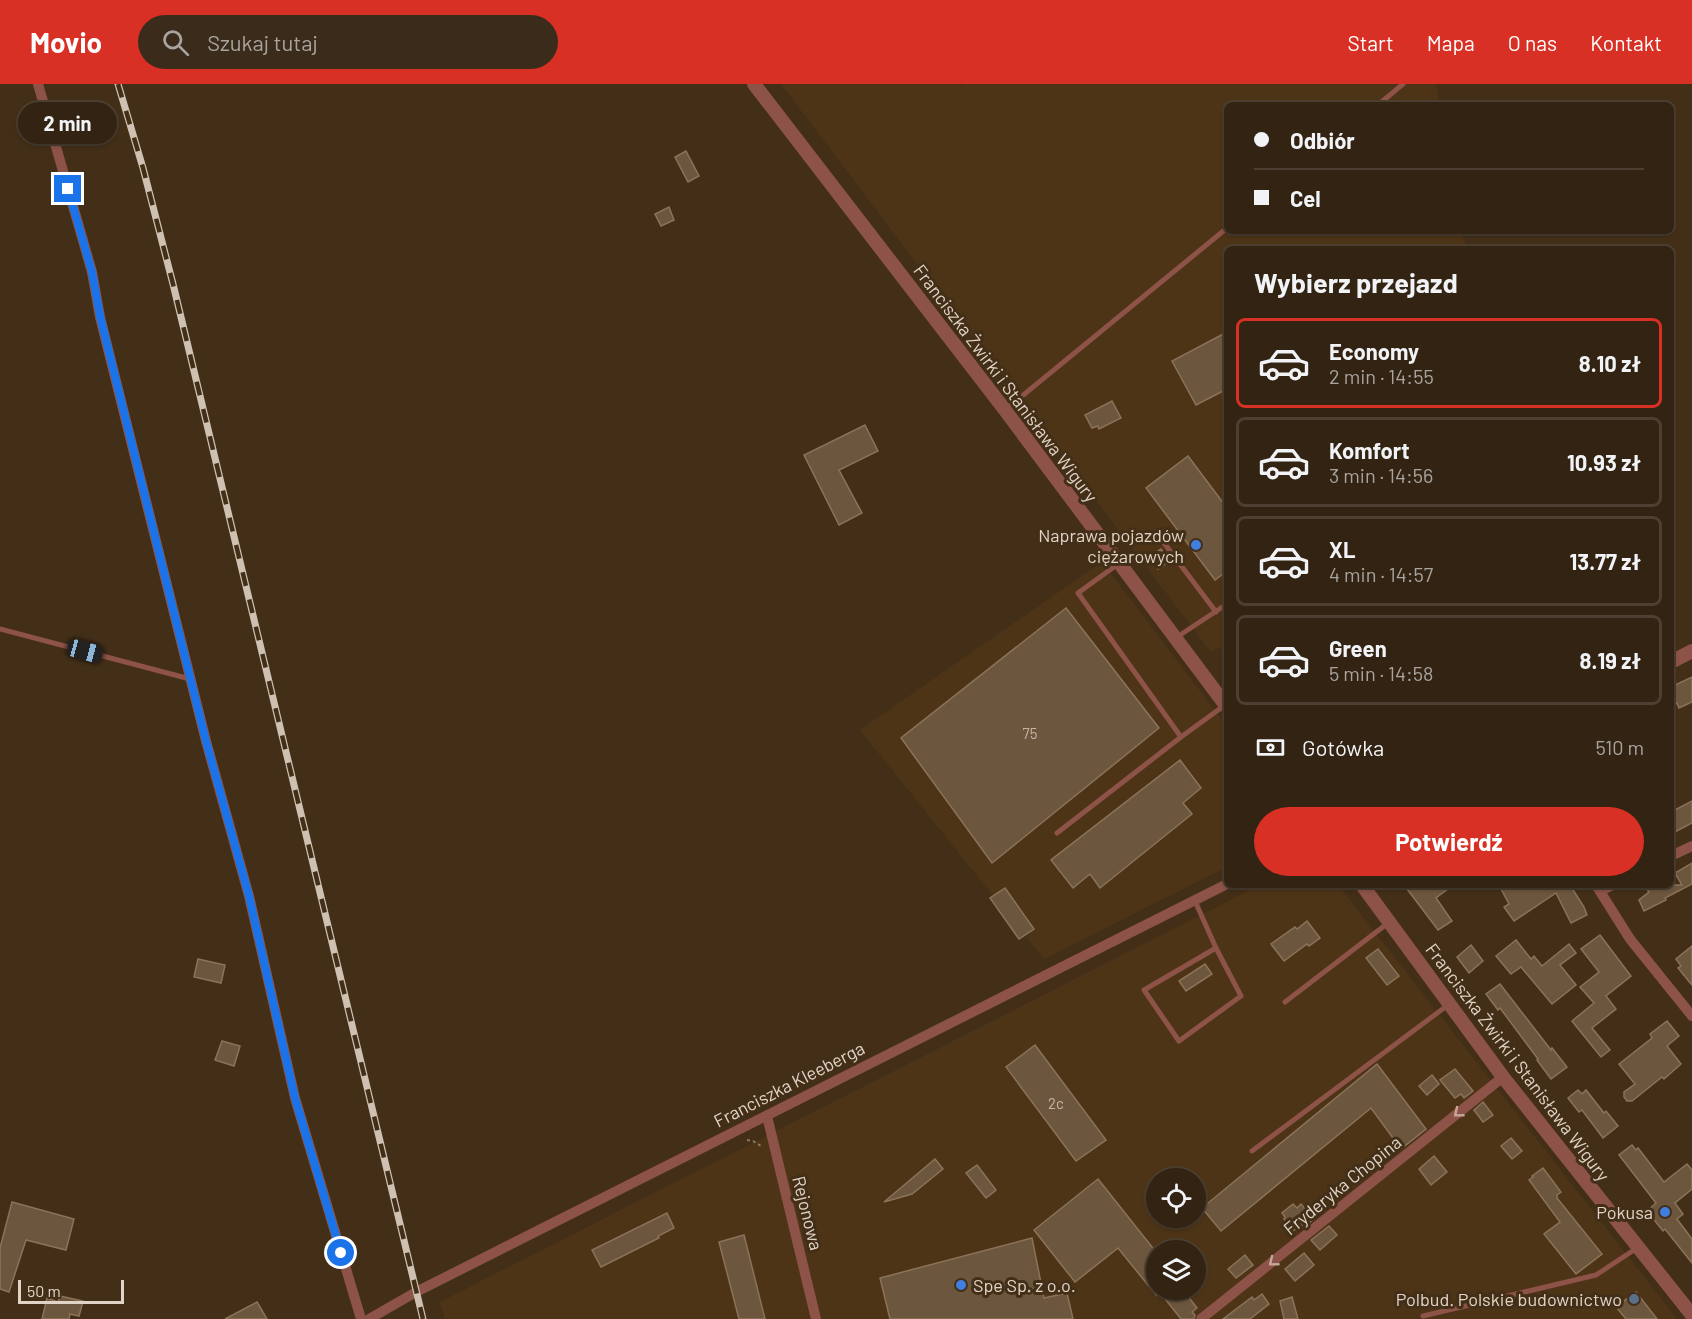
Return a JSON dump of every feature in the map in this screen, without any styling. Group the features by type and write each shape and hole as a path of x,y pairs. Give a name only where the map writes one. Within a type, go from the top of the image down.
{"street":[{"path":"38,84 92,272 100,316 190,680 249,896 295,1098 361,1319"},
{"name":"Franciszka Żwirki i Stanisława Wigury","path":"754,84 1005,410 1224,703"},
{"path":"1674,660 1692,651"},
{"path":"1674,855 1692,846"},
{"name":"Franciszka Kleeberga","path":"369,1319 416,1292 1224,886"},
{"name":"Franciszka Żwirki i Stanisława Wigury","path":"1364,888 1503,1077 1692,1315"},
{"path":"1598,888 1630,939 1692,1016"},
{"name":"Fryderyka Chopina","path":"1201,1319 1503,1077"},
{"name":"Rejonowa","path":"767,1116 816,1319"}],"lane":[{"path":"1382,102 1403,84"},
{"path":"1005,410 1224,230"},
{"path":"1161,539 1216,612"},
{"path":"1120,563 1078,593 1181,737"},
{"path":"1176,638 1224,606"},
{"path":"0,629 190,680"},
{"path":"1057,833 1181,737 1224,707"},
{"path":"1195,901 1241,996 1179,1041 1144,990 1216,948"},
{"path":"1285,1002 1389,922"},
{"path":"1252,1151 1450,1004"},
{"path":"1423,1316 1596,1275 1638,1247"}],"shaded area":[{"path":"781,84 958,84 960,86 963,84 1436,84 1439,102 1224,102 1224,234 1462,234 1467,246 1224,246 1224,646 1211,652"},
{"path":"1102,562 1224,722 1224,869 1044,959 860,730"},
{"path":"1254,888 1340,888 1677,1319 445,1319 440,1302"}],"building":[{"path":"686,151 699,176 688,182 675,157"},
{"path":"669,207 674,220 661,226 655,214"},
{"path":"1224,334 1224,391 1196,405 1172,361"},
{"path":"1112,401 1121,418 1099,429 1098,426 1092,428 1085,415"},
{"path":"865,425 878,451 839,470 862,513 839,525 804,455"},
{"path":"1188,456 1224,504 1224,573 1215,580 1146,488"},
{"path":"1161,549 1170,561 1158,569 1149,557"},
{"path":"1066,608 1159,728 992,863 901,738"},
{"path":"1692,677 1692,702 1679,708 1677,703 1674,704 1674,686"},
{"path":"1180,760 1201,788 1183,803 1192,814 1100,888 1090,874 1073,888 1051,860"},
{"path":"1692,801 1692,823 1674,832 1674,810"},
{"path":"1692,863 1692,884 1644,911 1639,900 1649,892 1646,888 1674,888 1674,885 1682,885 1675,873"},
{"path":"1005,888 1034,929 1019,939 990,898"},
{"path":"1406,888 1449,888 1436,898 1452,921 1438,930"},
{"path":"1501,888 1572,888 1587,915 1571,923 1556,893 1514,921 1504,907 1509,904"},
{"path":"1307,921 1320,938 1309,946 1307,944 1284,961 1271,944"},
{"path":"1600,935 1631,976 1606,996 1616,1009 1592,1028 1610,1050 1601,1057 1572,1021 1594,1003 1580,987 1599,972 1581,949"},
{"path":"1516,940 1531,959 1534,956 1542,966 1569,944 1576,953 1560,965 1576,985 1552,1004 1521,967 1511,974 1496,956"},
{"path":"1471,945 1483,961 1469,973 1457,957"},
{"path":"1692,946 1692,985 1678,968 1681,966 1676,959"},
{"path":"1378,949 1399,976 1387,985 1366,958"},
{"path":"198,959 225,965 221,983 194,977"},
{"path":"1205,964 1212,974 1186,991 1179,981"},
{"path":"1500,984 1567,1067 1551,1079 1500,1008 1498,1010 1486,994"},
{"path":"1667,1021 1679,1036 1667,1046 1681,1064 1632,1101 1627,1101 1624,1092 1635,1084 1619,1064 1652,1038 1650,1034"},
{"path":"222,1041 240,1046 234,1066 215,1060"},
{"path":"1035,1045 1106,1140 1076,1161 1006,1067"},
{"path":"1377,1064 1426,1129 1401,1149 1371,1108 1221,1231 1206,1213 1206,1205"},
{"path":"1455,1069 1473,1091 1464,1098 1461,1094 1455,1098 1440,1080"},
{"path":"1432,1075 1439,1084 1427,1095 1419,1086"},
{"path":"1578,1090 1582,1094 1586,1090 1604,1113 1606,1111 1618,1126 1603,1138 1582,1110 1579,1112 1568,1098"},
{"path":"1483,1102 1493,1115 1483,1122 1474,1110"},
{"path":"1511,1138 1522,1151 1512,1159 1501,1146"},
{"path":"1632,1145 1636,1150 1638,1148 1664,1182 1687,1164 1692,1170 1692,1189 1675,1203 1683,1214 1677,1219 1692,1239 1692,1263 1665,1229 1663,1231 1647,1211 1656,1203 1619,1155"},
{"path":"1434,1156 1447,1172 1431,1185 1419,1169"},
{"path":"935,1159 943,1169 912,1194 884,1202"},
{"path":"977,1165 996,1190 986,1198 966,1173"},
{"path":"1543,1168 1561,1192 1557,1198 1602,1254 1576,1274 1544,1234 1560,1222 1529,1180"},
{"path":"1098,1179 1146,1240 1146,1283 1118,1248 1075,1282 1034,1230"},
{"path":"12,1202 74,1219 66,1250 26,1240 9,1292 0,1289 0,1248"},
{"path":"1293,1204 1297,1208 1301,1204 1314,1219 1301,1229 1299,1226 1293,1231 1282,1213"},
{"path":"667,1213 674,1228 601,1267 592,1250"},
{"path":"1329,1226 1337,1235 1320,1250 1311,1240"},
{"path":"744,1235 765,1319 739,1319 719,1242"},
{"name":"Spe Sp. z o.o.","path":"1032,1238 1044,1298 1067,1293 1073,1319 890,1319 880,1278"},
{"path":"1304,1253 1314,1265 1295,1281 1285,1269"},
{"path":"1245,1255 1253,1265 1236,1278 1228,1269"},
{"name":"Polbud. Polskie budownictwo","path":"1636,1292 1657,1319 1626,1319 1616,1307"},
{"path":"1262,1294 1269,1304 1250,1319 1223,1319 1252,1297 1254,1300"},
{"path":"60,1296 83,1301 79,1316 70,1314 69,1319 42,1319 47,1298 58,1302"},
{"path":"1292,1297 1298,1319 1284,1319 1280,1301"},
{"path":"1166,1300 1191,1300 1197,1308 1192,1312 1195,1315 1194,1319 1181,1319"},
{"path":"257,1302 267,1319 225,1319"}],"railway":[{"path":"118,84 143,168 173,284 423,1319"}],"place":[{"name":"Naprawa pojazdów ciężarowych","path":"1196,545"},
{"name":"Pokusa","path":"1665,1212"},
{"name":"Spe Sp. z o.o.","path":"961,1285"},
{"name":"Polbud. Polskie budownictwo","path":"1634,1299"}],"route":[{"path":"68,189 92,272 100,316 206,741 249,896 295,1098 341,1253"}]}
